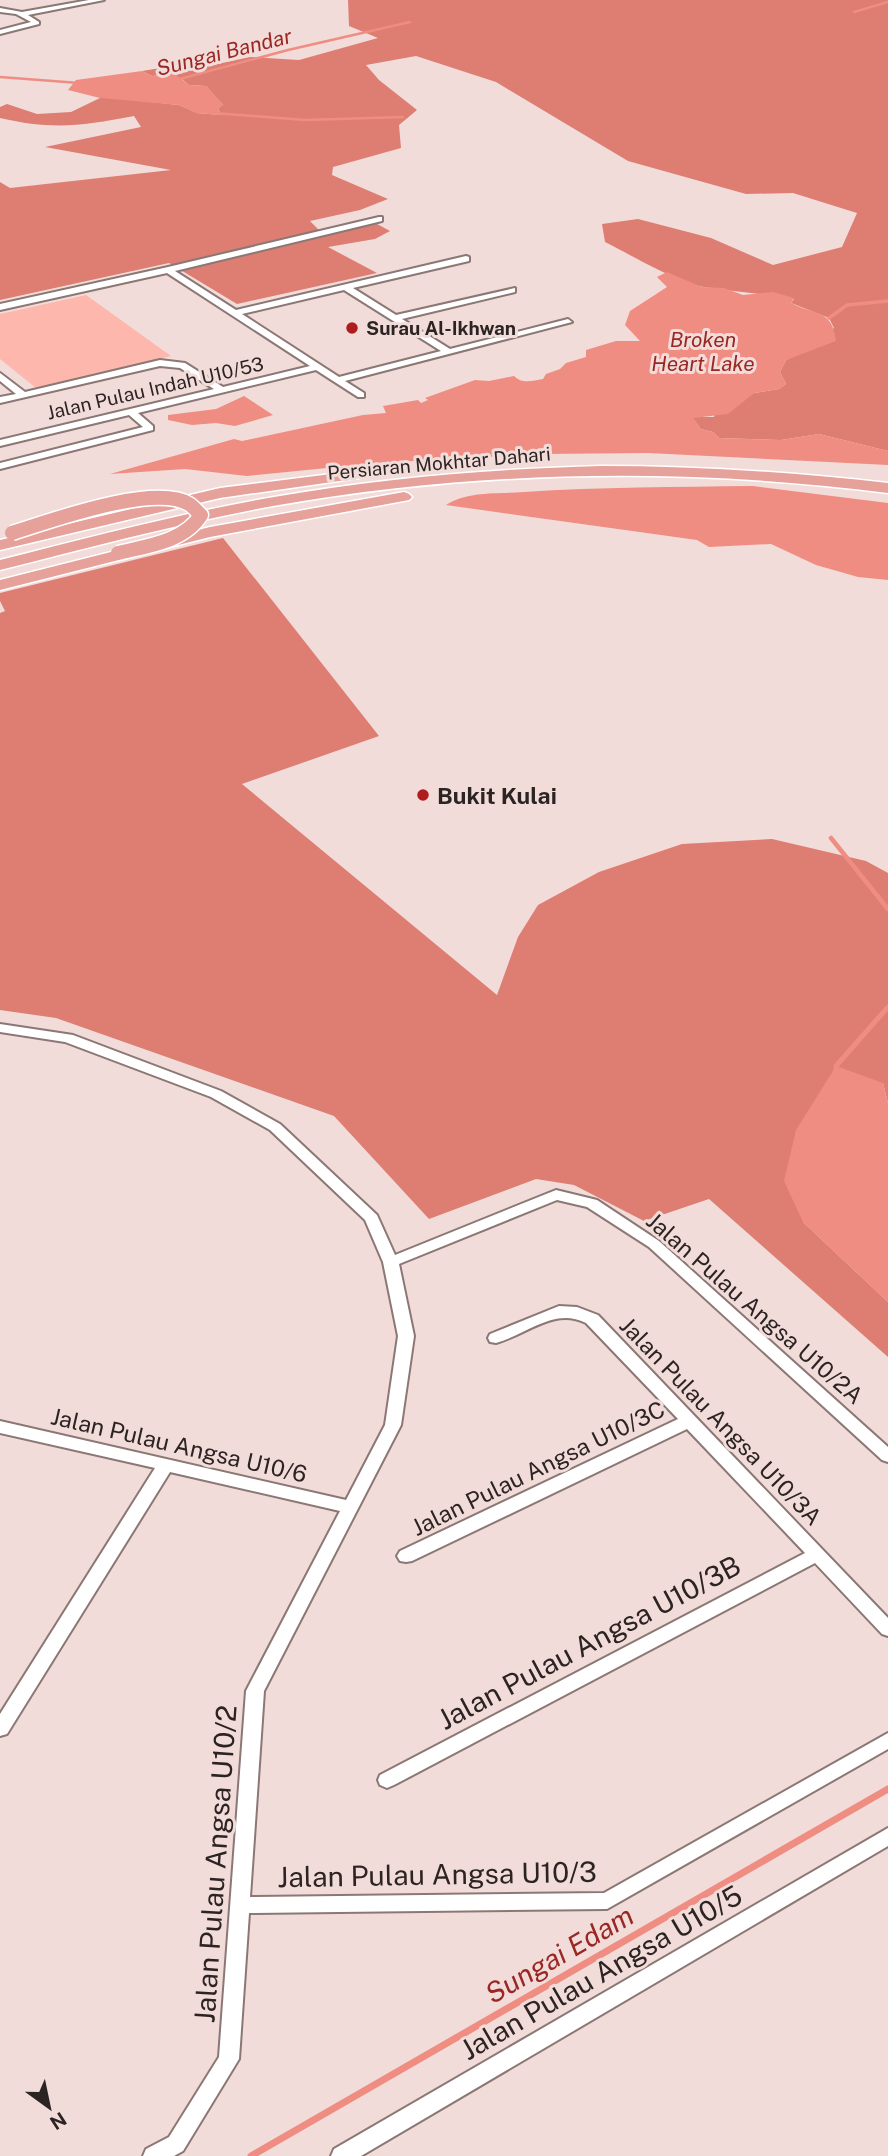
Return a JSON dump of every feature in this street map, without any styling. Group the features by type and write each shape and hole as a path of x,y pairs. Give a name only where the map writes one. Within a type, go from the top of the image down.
{"main road":[{"name":"Persiaran Mokhtar Dahari","path":"0,555 244,500 436,471 551,464 668,464 764,467 888,480"},
{"name":"Persiaran Mokhtar Dahari","path":"0,565 232,509 317,494 427,480 543,472 660,470 807,478 888,488"},
{"path":"0,545 170,504 263,486 387,472 436,471"},
{"path":"0,585 118,554 279,518 470,488 631,481 807,478"},
{"path":"6,535 89,511 151,498 184,499 197,507 201,515 198,524 185,532 118,554"}],"street":[{"path":"21,14 100,0"},
{"path":"0,10 21,14 37,23 0,32"},
{"path":"0,307 379,219"},
{"path":"234,313 466,259"},
{"path":"168,270 360,395"},
{"path":"345,287 449,352"},
{"path":"395,318 512,290"},
{"path":"337,380 568,322"},
{"path":"0,400 160,363 182,365 222,390"},
{"name":"Jalan Pulau Indah U10/53","path":"0,443 317,367"},
{"path":"0,376 23,395"},
{"path":"0,466 150,428 131,412"},
{"name":"Jalan Pulau Angsa U10/2","path":"0,1028 68,1038 216,1094 275,1127 372,1218 391,1262 405,1336 393,1425 255,1691 229,2059 176,2144 154,2156"},
{"name":"Jalan Pulau Angsa U10/2A","path":"391,1262 556,1195 592,1203 654,1244 888,1456"},
{"name":"Jalan Pulau Angsa U10/3A","path":"496,1338 559,1311 577,1312 592,1320 888,1629"},
{"name":"Jalan Pulau Angsa U10/3C","path":"406,1556 689,1421"},
{"name":"Jalan Pulau Angsa U10/6","path":"0,1427 349,1507"},
{"path":"0,1730 165,1466"},
{"name":"Jalan Pulau Angsa U10/3B","path":"387,1780 817,1554"},
{"name":"Jalan Pulau Angsa U10/3","path":"240,1905 607,1901 888,1740"},
{"name":"Jalan Pulau Angsa U10/5","path":"342,2156 888,1836"}],"shaded area":[{"path":"348,0 888,0 888,451 819,434 781,440 719,438 713,432 701,429 692,417 714,417 754,393 779,389 786,384 780,372 786,360 803,352 834,328 829,318 791,303 794,299 704,287 667,274 605,242 602,224 638,219 711,238 773,265 842,247 857,213 793,193 746,194 628,161 496,82 416,56 366,65 379,80 417,110 399,125 401,148 333,167 332,175 388,199 360,210 310,221 319,230 377,224 390,231 375,239 328,247 377,273 237,304 169,263 0,300 0,182 10,188 171,170 45,147 141,127 134,116 82,124 36,124 0,118 0,107 7,104 37,114 71,112 100,98 112,98 179,105 197,113 221,115 218,108 223,105 206,86 189,85 182,79 167,74 152,76 142,71 185,64 213,65 250,57 299,60 378,38 349,26"},
{"path":"86,295 171,356 36,388 0,359 0,314"},
{"path":"223,538 379,736 242,784 497,995 518,937 538,905 599,872 682,844 772,839 866,861 888,873 888,1103 883,1083 803,1222 888,1302 888,1357 709,1199 644,1221 574,1185 536,1179 429,1219 334,1116 56,1018 0,1010 0,613 5,611 0,601 0,593"}],"water":[{"path":"142,71 152,76 175,74 189,85 206,86 224,105 218,108 221,115 196,113 179,105 100,98 68,90 76,80"},
{"name":"Broken Heart Lake","path":"667,272 702,287 724,288 743,295 773,292 794,298 791,303 821,314 834,330 836,341 786,360 780,372 786,384 779,389 754,393 728,414 693,418 701,429 713,432 719,438 781,440 819,434 888,451 888,465 648,453 541,454 377,463 247,476 185,469 110,474 234,439 242,441 363,415 386,413 383,406 418,400 421,403 428,400 425,398 475,380 489,381 514,376 524,381 543,379 546,374 560,369 566,363 586,357 586,350 616,341 640,341 625,325 630,311 667,287 657,277"},
{"path":"244,396 273,415 235,426 216,423 192,425 168,420 168,415 216,409"},
{"path":"753,486 888,503 888,580 858,577 816,565 771,544 709,547 697,540 446,505 464,497 494,493"},
{"path":"836,1066 883,1083 888,1103 888,1302 803,1222 784,1181 796,1130"}],"waterway":[{"path":"854,12 888,2"},
{"name":"Sungai Bandar","path":"176,80 288,50 410,22"},
{"name":"Sungai Bandar","path":"0,77 79,83"},
{"path":"214,113 305,120 403,117"},
{"path":"829,318 847,305 888,301"},
{"path":"831,838 888,909"},
{"path":"836,1072 836,1066 888,1007"},
{"name":"Sungai Edam","path":"251,2156 888,1789"}],"place":[{"name":"Surau Al-Ikhwan","path":"352,328"},
{"name":"Bukit Kulai","path":"423,795"}]}
